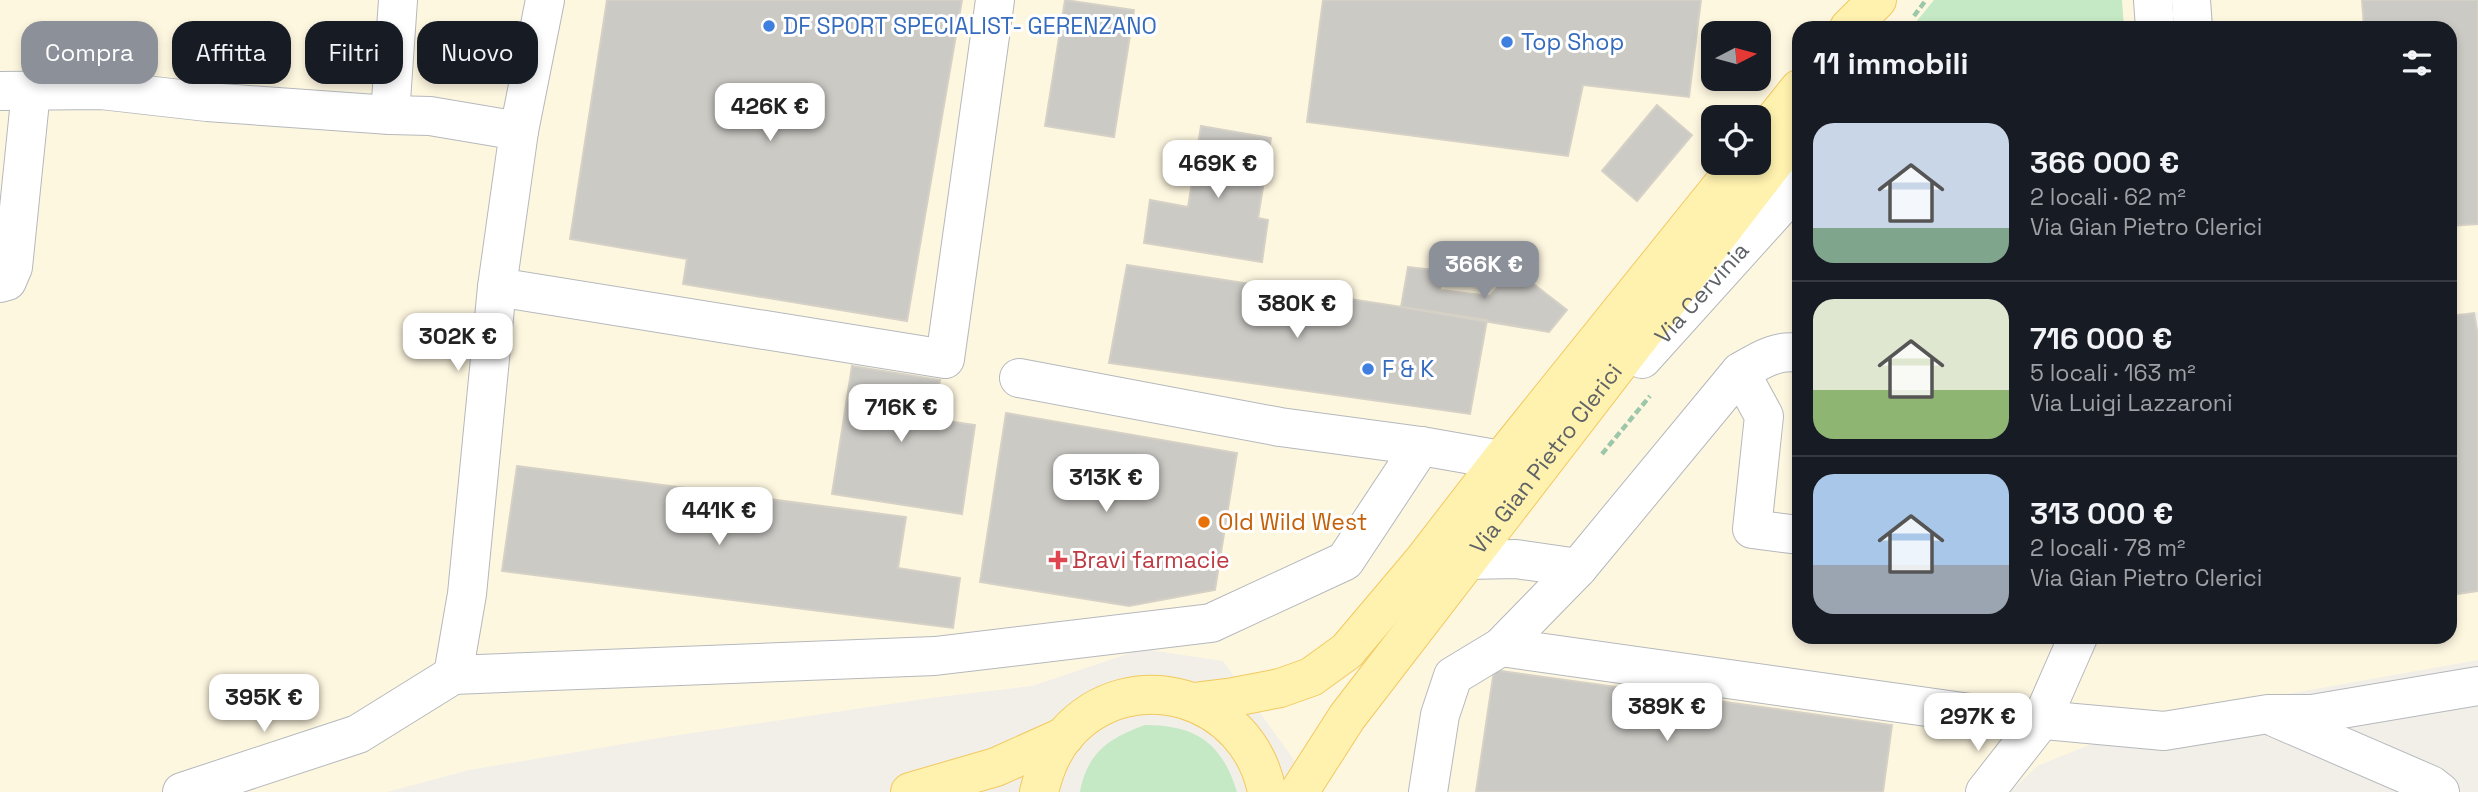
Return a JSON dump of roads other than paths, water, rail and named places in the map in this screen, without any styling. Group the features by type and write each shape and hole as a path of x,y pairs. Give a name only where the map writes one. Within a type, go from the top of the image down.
{"main road":[{"path":"1856,21 1877,0"},
{"path":"1874,21 1885,0"},
{"path":"1771,124 1792,98"},
{"name":"Via Gian Pietro Clerici","path":"1299,792 1347,717 1466,559 1792,139"},
{"name":"Via Gian Pietro Clerici","path":"1193,702 1280,688 1311,677 1347,651 1423,561 1730,175"},
{"path":"1039,792 1044,772 1065,736 1081,720 1100,707 1121,699 1166,695 1193,702 1228,722 1244,738 1256,757 1267,792"},
{"path":"914,792 996,767 1065,736"}],"street":[{"path":"390,115 398,0"},
{"path":"453,675 467,594 497,287 519,131 545,0"},
{"path":"497,287 945,359 995,0"},
{"path":"2138,0 2139,21"},
{"path":"2152,0 2154,21"},
{"path":"2191,0 2192,21"},
{"path":"0,283 7,281 13,267 15,91 101,90 207,102 430,116 519,131"},
{"name":"Via Cervinia","path":"1598,388 1624,379 1792,193"},
{"path":"1428,792 1440,715 1453,676 1501,647 1578,568 1740,372 1766,357 1792,351"},
{"path":"1740,372 1764,416 1752,529 1792,534"},
{"path":"1020,378 1280,427 1501,460"},
{"path":"185,791 359,734 453,675 935,656 1211,623 1345,561 1421,446"},
{"path":"1466,559 1516,559 1578,568"},
{"path":"1985,792 2042,719 2075,644"},
{"path":"1501,647 1977,714 2164,731 2268,714 2312,714 2478,686"},
{"path":"2268,714 2431,785 2440,792"},
{"path":"2018,749 2020,792"}],"place":[{"name":"DF SPORT SPECIALIST- GERENZANO","path":"769,26"},
{"name":"Top Shop","path":"1507,42"},
{"name":"F & K","path":"1368,369"},
{"name":"Old Wild West","path":"1204,522"},
{"name":"Bravi farmacie","path":"1058,560"}]}
